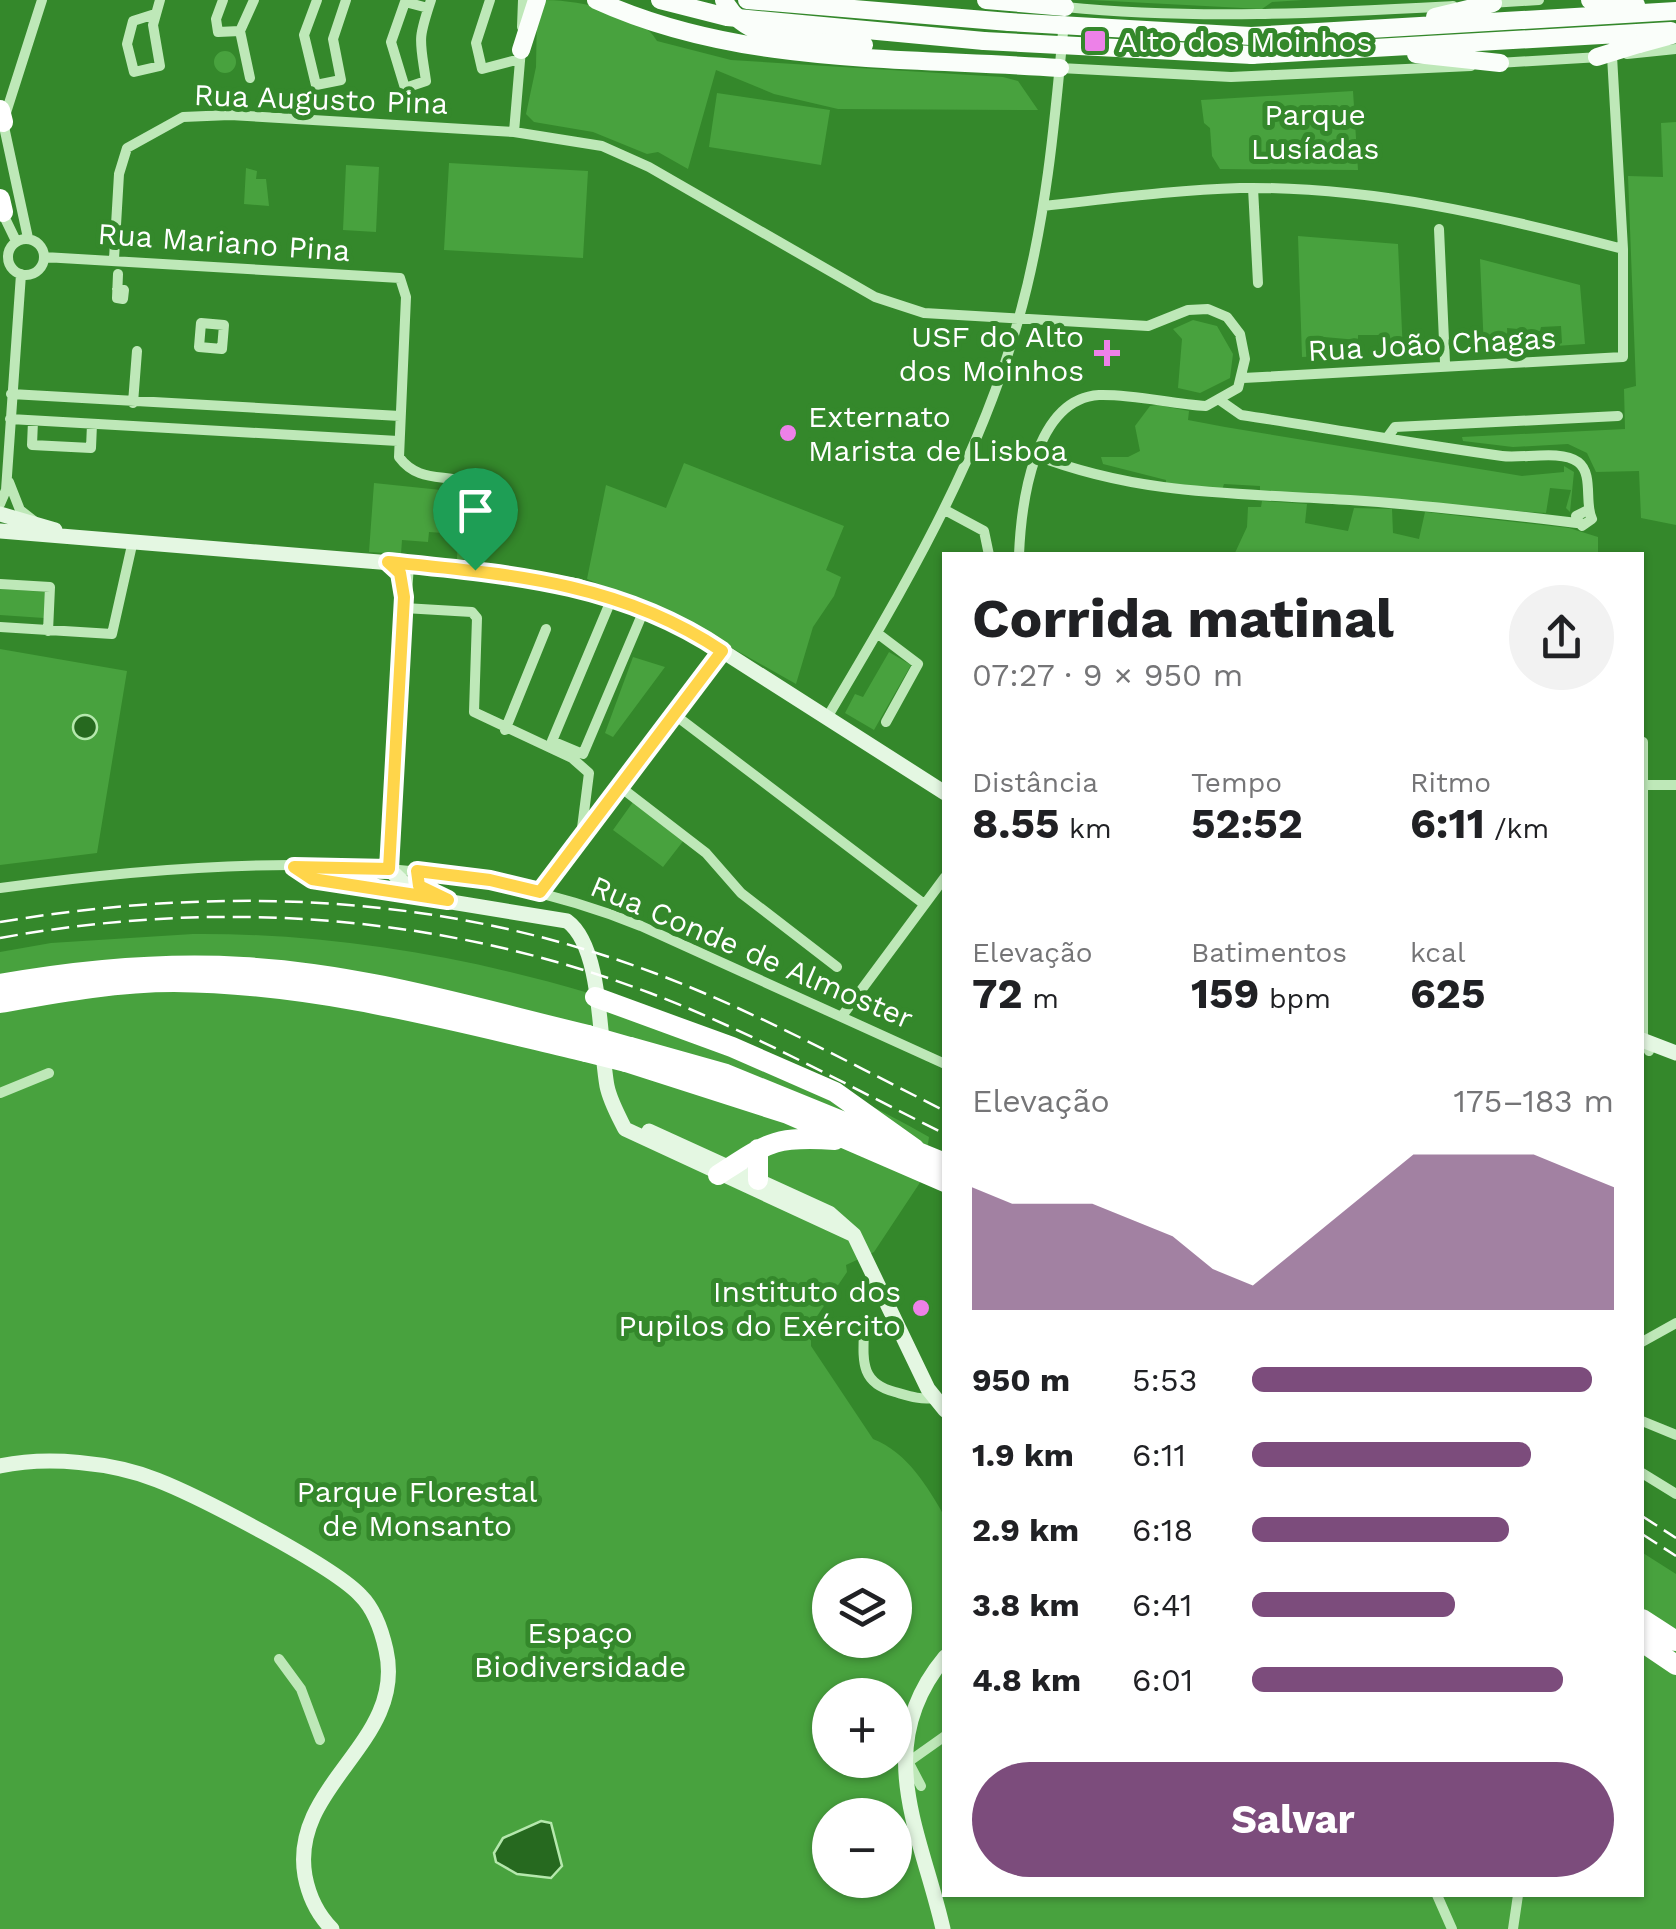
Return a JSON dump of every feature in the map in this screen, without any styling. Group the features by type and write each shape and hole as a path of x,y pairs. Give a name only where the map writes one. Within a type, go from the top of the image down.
{"highway":[{"path":"0,984 59,974 169,965 246,967 412,993 587,1044"},
{"path":"0,1003 170,982 245,984 335,994 726,1074 942,1162"},
{"path":"595,996 826,1087 915,1150"},
{"path":"628,1054 855,1141 942,1181"},
{"path":"724,1171 788,1136 855,1141"},
{"path":"758,1149 758,1180"},
{"path":"1644,1620 1676,1641"},
{"path":"1644,1643 1676,1665"}],"main road":[{"path":"521,55 537,0"},
{"path":"660,0 984,41 1252,55 1638,39 1676,32"},
{"path":"747,0 1251,36 1635,9 1676,10"},
{"path":"853,0 918,15"},
{"path":"997,0 1065,4"},
{"path":"1590,0 1635,9"},
{"path":"597,1 635,11 726,8 741,22 776,37 864,44 950,37"},
{"path":"597,1 677,32 746,47 1060,68"},
{"path":"1375,29 1493,3"},
{"path":"1604,57 1638,39"},
{"path":"1381,48 1500,63"}],"street":[{"path":"28,238 1,116 42,0"},
{"path":"155,14 133,21 127,44 134,72 160,66 152,25 160,0"},
{"path":"224,0 216,19 218,32 240,31"},
{"path":"250,78 240,31 254,0"},
{"path":"317,0 304,35 316,86 340,80 334,39 342,1"},
{"path":"490,0 476,43 482,68 521,55"},
{"path":"523,0 514,132 582,140 624,154 886,302 939,315 1148,326 1188,310 1208,309 1227,317 1240,334 1243,378 1238,388 1221,401 1206,406 1094,395 1067,411 1042,438 1021,511 1019,552"},
{"path":"828,716 945,510 983,422 1019,317 1043,206 1065,4 1170,17 1244,17 1539,0"},
{"path":"405,2 430,4 417,41 426,81 405,88 391,42 405,2"},
{"path":"1060,68 1231,77 1604,57 1676,49"},
{"path":"1043,206 1253,188 1423,203 1623,249 1604,57"},
{"name":"Rua Augusto Pina","path":"114,258 123,156 140,138 183,117 206,114 514,132"},
{"path":"1253,188 1258,283"},
{"path":"1,207 16,241"},
{"path":"1439,229 1446,363"},
{"path":"28,238 40,244 44,256 37,271 21,274 9,264 10,247 28,238"},
{"name":"Rua João Chagas","path":"1243,378 1622,358 1626,352 1623,249"},
{"name":"Rua Mariano Pina","path":"44,256 400,278 406,297 400,416"},
{"path":"21,274 1,506 78,538"},
{"path":"118,274 118,289"},
{"path":"133,403 136,351"},
{"path":"11,394 400,416 399,457 417,475 465,482 479,489 482,506 475,570"},
{"path":"52,422 41,410 44,402 53,398"},
{"path":"1035,455 1079,472 1152,489 1455,508 1590,524 1586,474 1577,460 1566,456 1520,458 1240,415 1221,401"},
{"path":"352,438 364,437 368,428 365,420 354,416"},
{"path":"1386,438 1395,427 1618,416"},
{"path":"10,419 398,441"},
{"path":"33,420 32,445 91,448 92,424"},
{"path":"4,476 20,510 39,524"},
{"path":"945,510 984,531 988,552"},
{"path":"0,531 388,562 550,580 644,610 722,651 942,792"},
{"path":"0,628 105,636 114,632 132,544"},
{"path":"388,562 400,573 404,602"},
{"path":"409,564 389,869 401,885 421,896"},
{"path":"0,584 50,588 48,631"},
{"path":"612,598 552,741 584,754 644,610"},
{"path":"404,602 472,612 477,618 474,712 505,730 572,758 590,773 581,836"},
{"path":"505,730 546,630"},
{"path":"877,633 918,664 886,722"},
{"path":"540,892 722,651"},
{"path":"675,715 924,904"},
{"path":"1644,785 1676,785"},
{"path":"619,786 706,853 741,893 837,967"},
{"path":"294,867 312,879 567,922 579,932 588,952 613,1106 625,1129 724,1171 854,1235"},
{"name":"Rua Conde de Almoster","path":"0,888 156,872 294,867 389,869 490,880 629,921 942,1063"},
{"path":"417,871 419,886 448,900"},
{"path":"842,1016 942,880"},
{"path":"1644,1045 1676,1055"},
{"path":"0,1093 49,1073"},
{"path":"724,1171 758,1180 829,1213 854,1235 940,1404"},
{"path":"1644,1341 1676,1323"},
{"path":"864,1329 866,1376 876,1387 940,1404"},
{"path":"1644,1422 1676,1435"},
{"path":"0,1466 82,1464 158,1480 336,1576 366,1603 386,1650 387,1694 373,1728 315,1806 303,1848 310,1898 332,1929"},
{"path":"1644,1474 1676,1494"},
{"path":"280,1659 302,1689 320,1740"},
{"path":"912,1722 942,1662"},
{"path":"912,1761 942,1738"},
{"path":"912,1772 921,1786"},
{"path":"907,1778 908,1802 943,1929"},
{"path":"1438,1897 1452,1929"},
{"path":"1513,1929 1518,1897"}],"green space":[{"path":"544,0 606,9 637,22 657,41 731,60 1003,77 1018,81 1038,110 838,109 774,94 716,70 688,169 658,152 647,154 593,132 534,122 526,114 536,67 537,12"},
{"path":"1090,0 1303,0 1272,2 1262,9"},
{"path":"221,51 229,51 236,62 229,73 221,73 214,66 214,58"},
{"name":"Parque Lusíadas","path":"1353,91 1358,170 1220,169 1212,156 1210,128 1204,123 1201,100"},
{"path":"717,93 830,110 821,165 709,147"},
{"path":"1676,122 1676,525 1641,518 1639,471 1596,472 1587,453 1568,444 1513,447 1463,441 1462,437 1625,429 1624,389 1636,386 1628,176 1663,177 1661,123"},
{"path":"449,163 588,171 583,258 444,250"},
{"path":"346,165 379,167 376,232 343,230"},
{"path":"246,168 257,171 256,179 266,179 269,206 244,204"},
{"path":"1298,236 1398,244 1403,353 1371,354 1380,352 1379,335 1358,335 1358,340 1324,337 1326,356 1302,357"},
{"path":"1480,259 1580,285 1585,344 1555,346 1562,343 1561,326 1541,327 1540,331 1507,328 1508,348 1484,349"},
{"path":"1193,320 1217,326 1233,354 1230,378 1200,393 1178,388 1182,339 1173,329"},
{"path":"1150,406 1189,411 1188,420 1522,476 1564,472 1564,466 1574,472 1570,512 1566,508 1571,490 1550,488 1546,513 1260,493 1260,486 1224,484 1222,490 1166,487 1166,480 1103,464 1101,457 1128,457 1140,451 1135,426"},
{"path":"684,463 844,526 826,570 841,577 834,596 813,627 796,684 679,618 587,579 606,485 666,508"},
{"path":"374,483 470,493 476,501 468,559 457,559 458,534 429,532 428,542 402,540 401,554 369,552"},
{"path":"1262,501 1307,504 1305,523 1348,531 1354,508 1392,509 1393,533 1419,539 1425,512 1569,528 1598,537 1598,552 1235,552 1247,527 1248,507 1261,507"},
{"path":"0,589 46,592 44,618 0,615"},
{"path":"0,649 127,671 97,853 0,865"},
{"path":"889,652 911,665 874,730 845,713 855,694 863,697"},
{"path":"633,657 665,667 613,737 605,733"},
{"path":"633,802 684,840 663,867 613,830"},
{"name":"Parque Florestal de Monsanto","path":"193,934 288,937 384,948 479,965 667,1018 757,1053 929,1137 923,1178 874,1252 846,1265 847,1272 811,1325 811,1346 873,1439 906,1462 942,1512 942,1897 1644,1897 1644,1554 1676,1574 1676,1929 0,1929 0,952 51,943"}],"shaded area":[{"path":"85,715 97,727 85,739 73,727"},
{"path":"541,1821 551,1823 562,1866 551,1878 517,1874 496,1862 494,1853 503,1838"}],"railway":[{"path":"0,922 167,903 250,901 414,912 496,926 577,947 694,989 942,1109"},
{"path":"0,938 82,926 247,917 411,930 491,945 571,966 688,1008 942,1132"},
{"path":"1644,1517 1676,1538"},
{"path":"1644,1535 1676,1556"}],"place":[{"name":"Alto dos Moinhos","path":"1095,41"},
{"name":"USF do Alto dos Moinhos","path":"1107,353"},
{"name":"Externato Marista de Lisboa","path":"788,433"},
{"name":"Instituto dos Pupilos do Exército","path":"921,1308"}],"route":[{"path":"388,562 475,570 534,577 600,593 667,619 722,651 540,892 490,880 417,871 419,886 448,900 312,879 294,867 389,869 404,597 400,573 388,562"}],"park label":[{"name":"Espaço Biodiversidade","path":"580,1649"}]}
